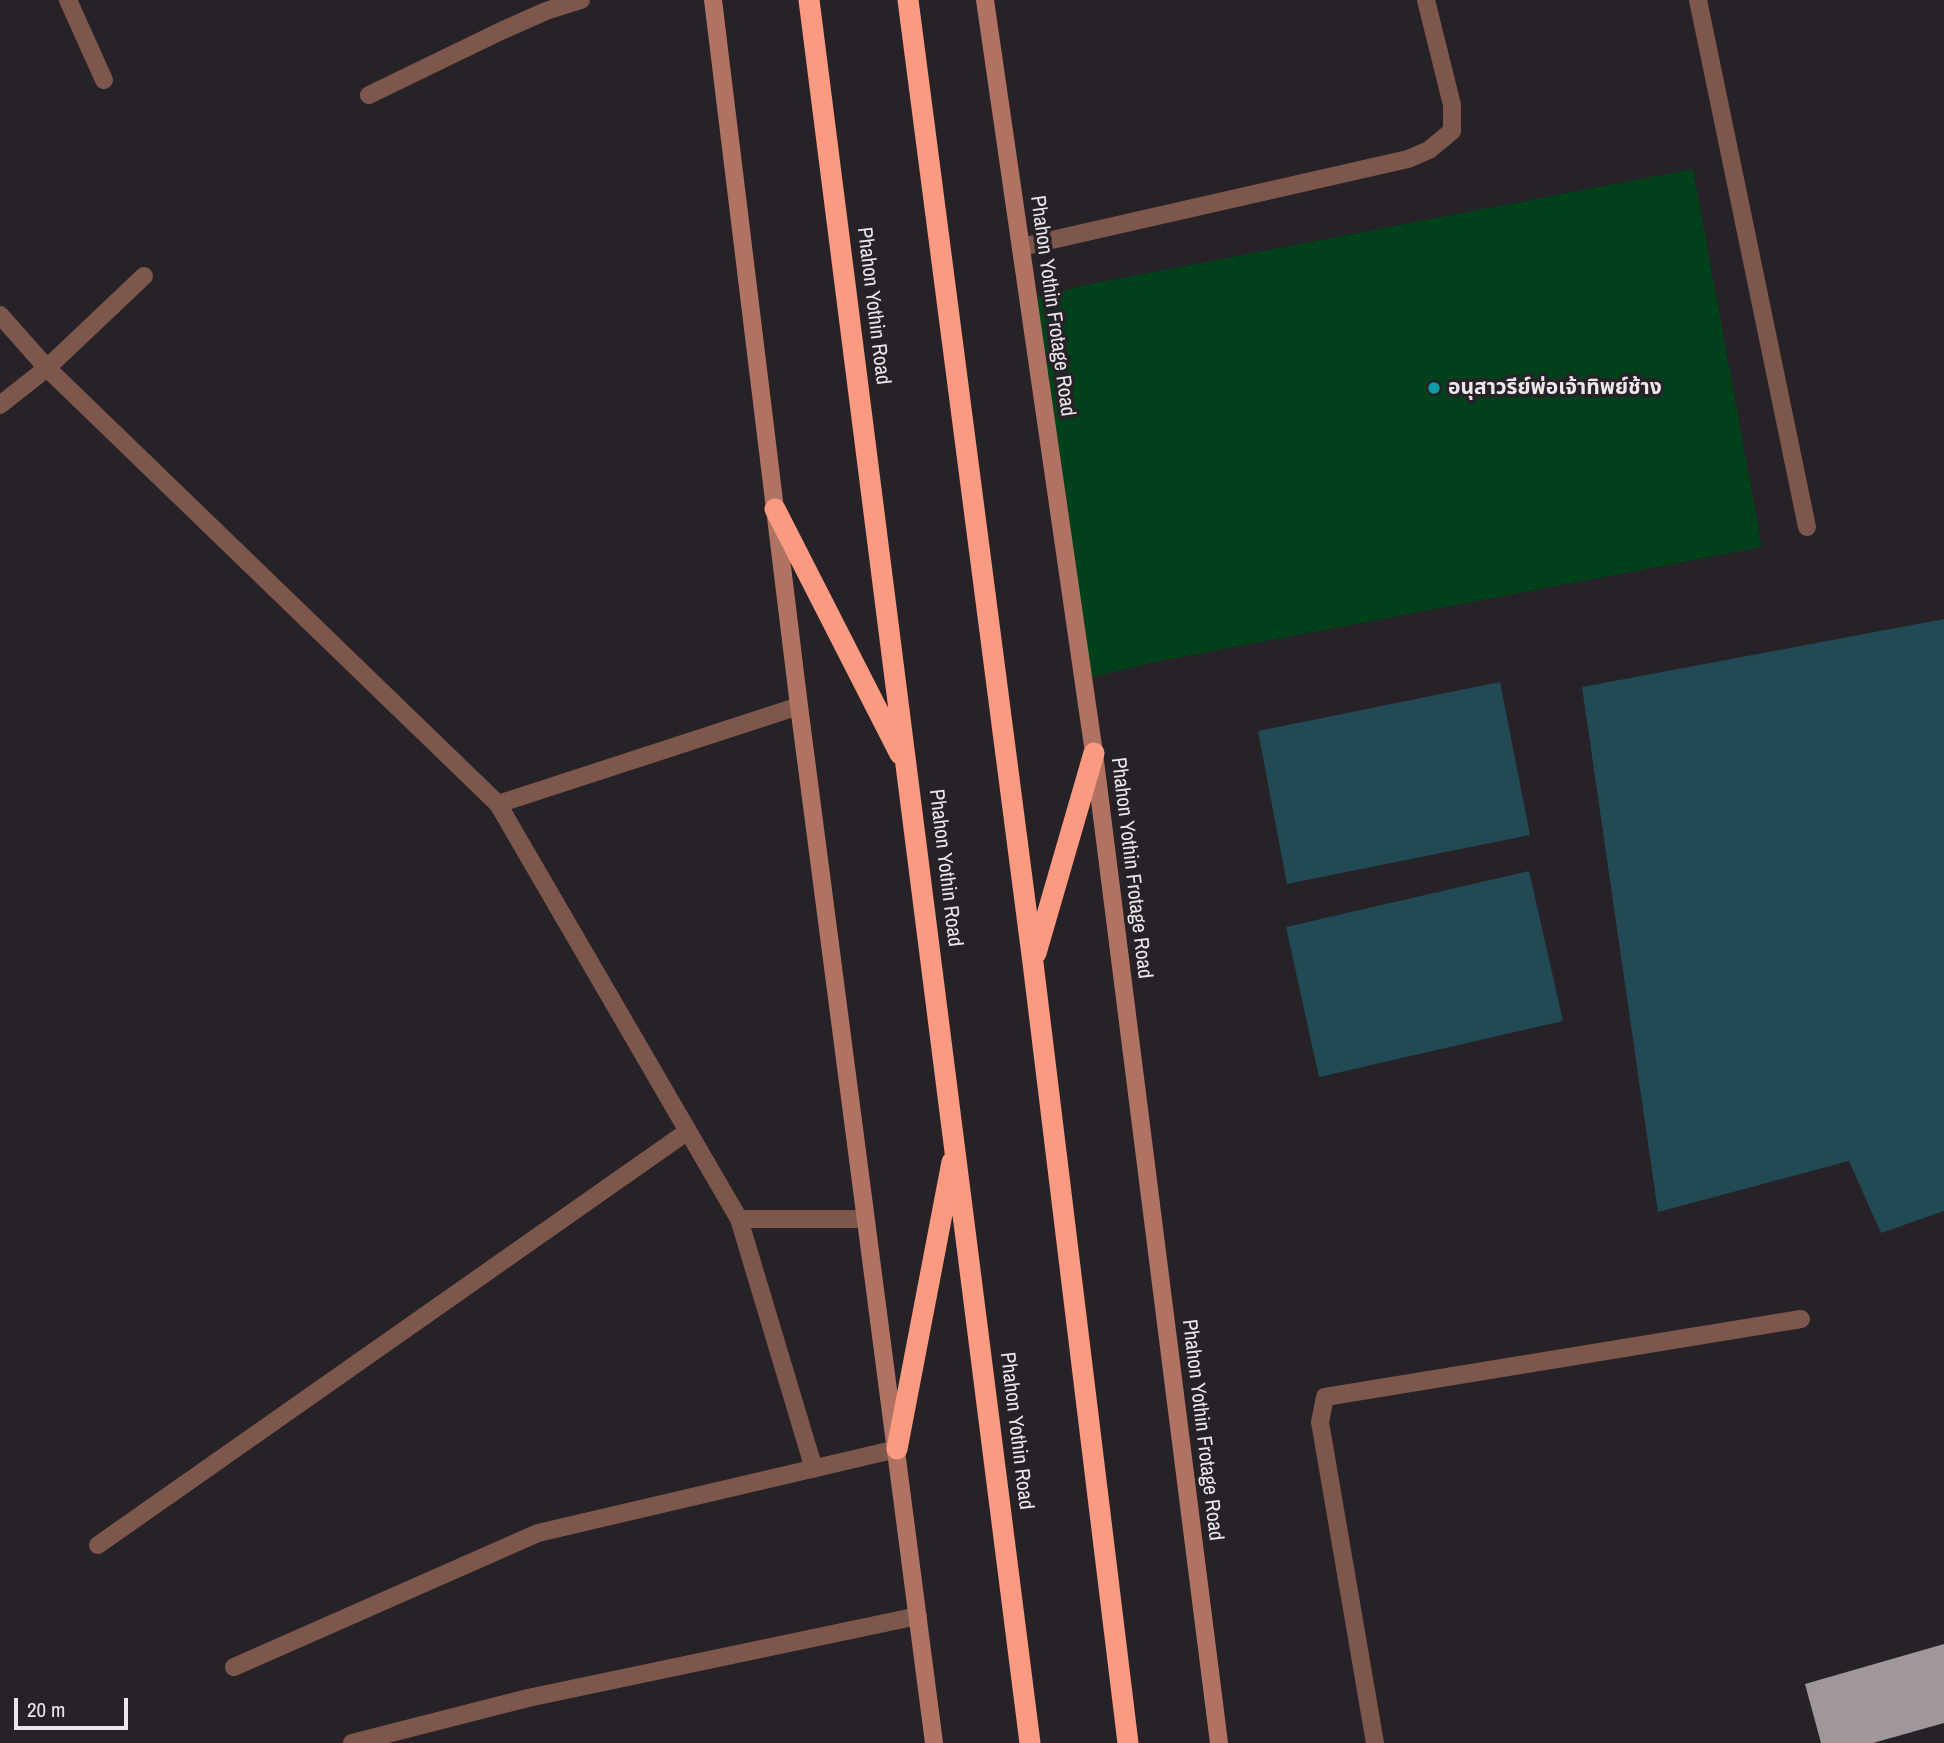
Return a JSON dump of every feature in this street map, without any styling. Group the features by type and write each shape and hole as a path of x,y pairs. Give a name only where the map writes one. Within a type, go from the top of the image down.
{"highway":[{"name":"Phahon Yothin Road","path":"809,0 1030,1743"},
{"path":"908,0 1033,963 1128,1743"},
{"path":"775,509 907,769"},
{"path":"1033,963 1094,753"},
{"path":"897,1449 956,1144"}],"main road":[{"path":"713,0 799,706 934,1743"},
{"name":"Phahon Yothin Frotage Road","path":"985,0 1094,753 1219,1743"}],"street":[{"path":"68,0 103,80"},
{"path":"369,95 501,31 546,11 581,0"},
{"path":"1021,247 1408,159 1429,150 1452,131 1452,105 1426,0"},
{"path":"1698,0 1807,527"},
{"path":"0,405 47,368 144,276"},
{"path":"0,315 47,368 498,804 739,1219 814,1469"},
{"path":"498,804 799,706"},
{"path":"98,1545 688,1131"},
{"path":"739,1219 865,1219"},
{"path":"1375,1743 1320,1422 1325,1397 1801,1319"},
{"path":"234,1667 538,1533 897,1449"},
{"path":"352,1743 528,1698 918,1616"}],"green space":[{"path":"1693,169 1762,547 1155,662 1083,679 1029,299 1085,285"}],"water":[{"path":"1944,619 1944,1211 1881,1233 1849,1161 1658,1212 1582,687"},
{"path":"1500,682 1530,835 1287,884 1258,731"},
{"path":"1529,871 1563,1021 1319,1077 1286,927"}],"building":[{"path":"1944,1644 1944,1723 1873,1743 1821,1743 1805,1684"}],"place":[{"name":"อนุสาวรีย์พ่อเจ้าทิพย์ช้าง","path":"1434,388"}]}
